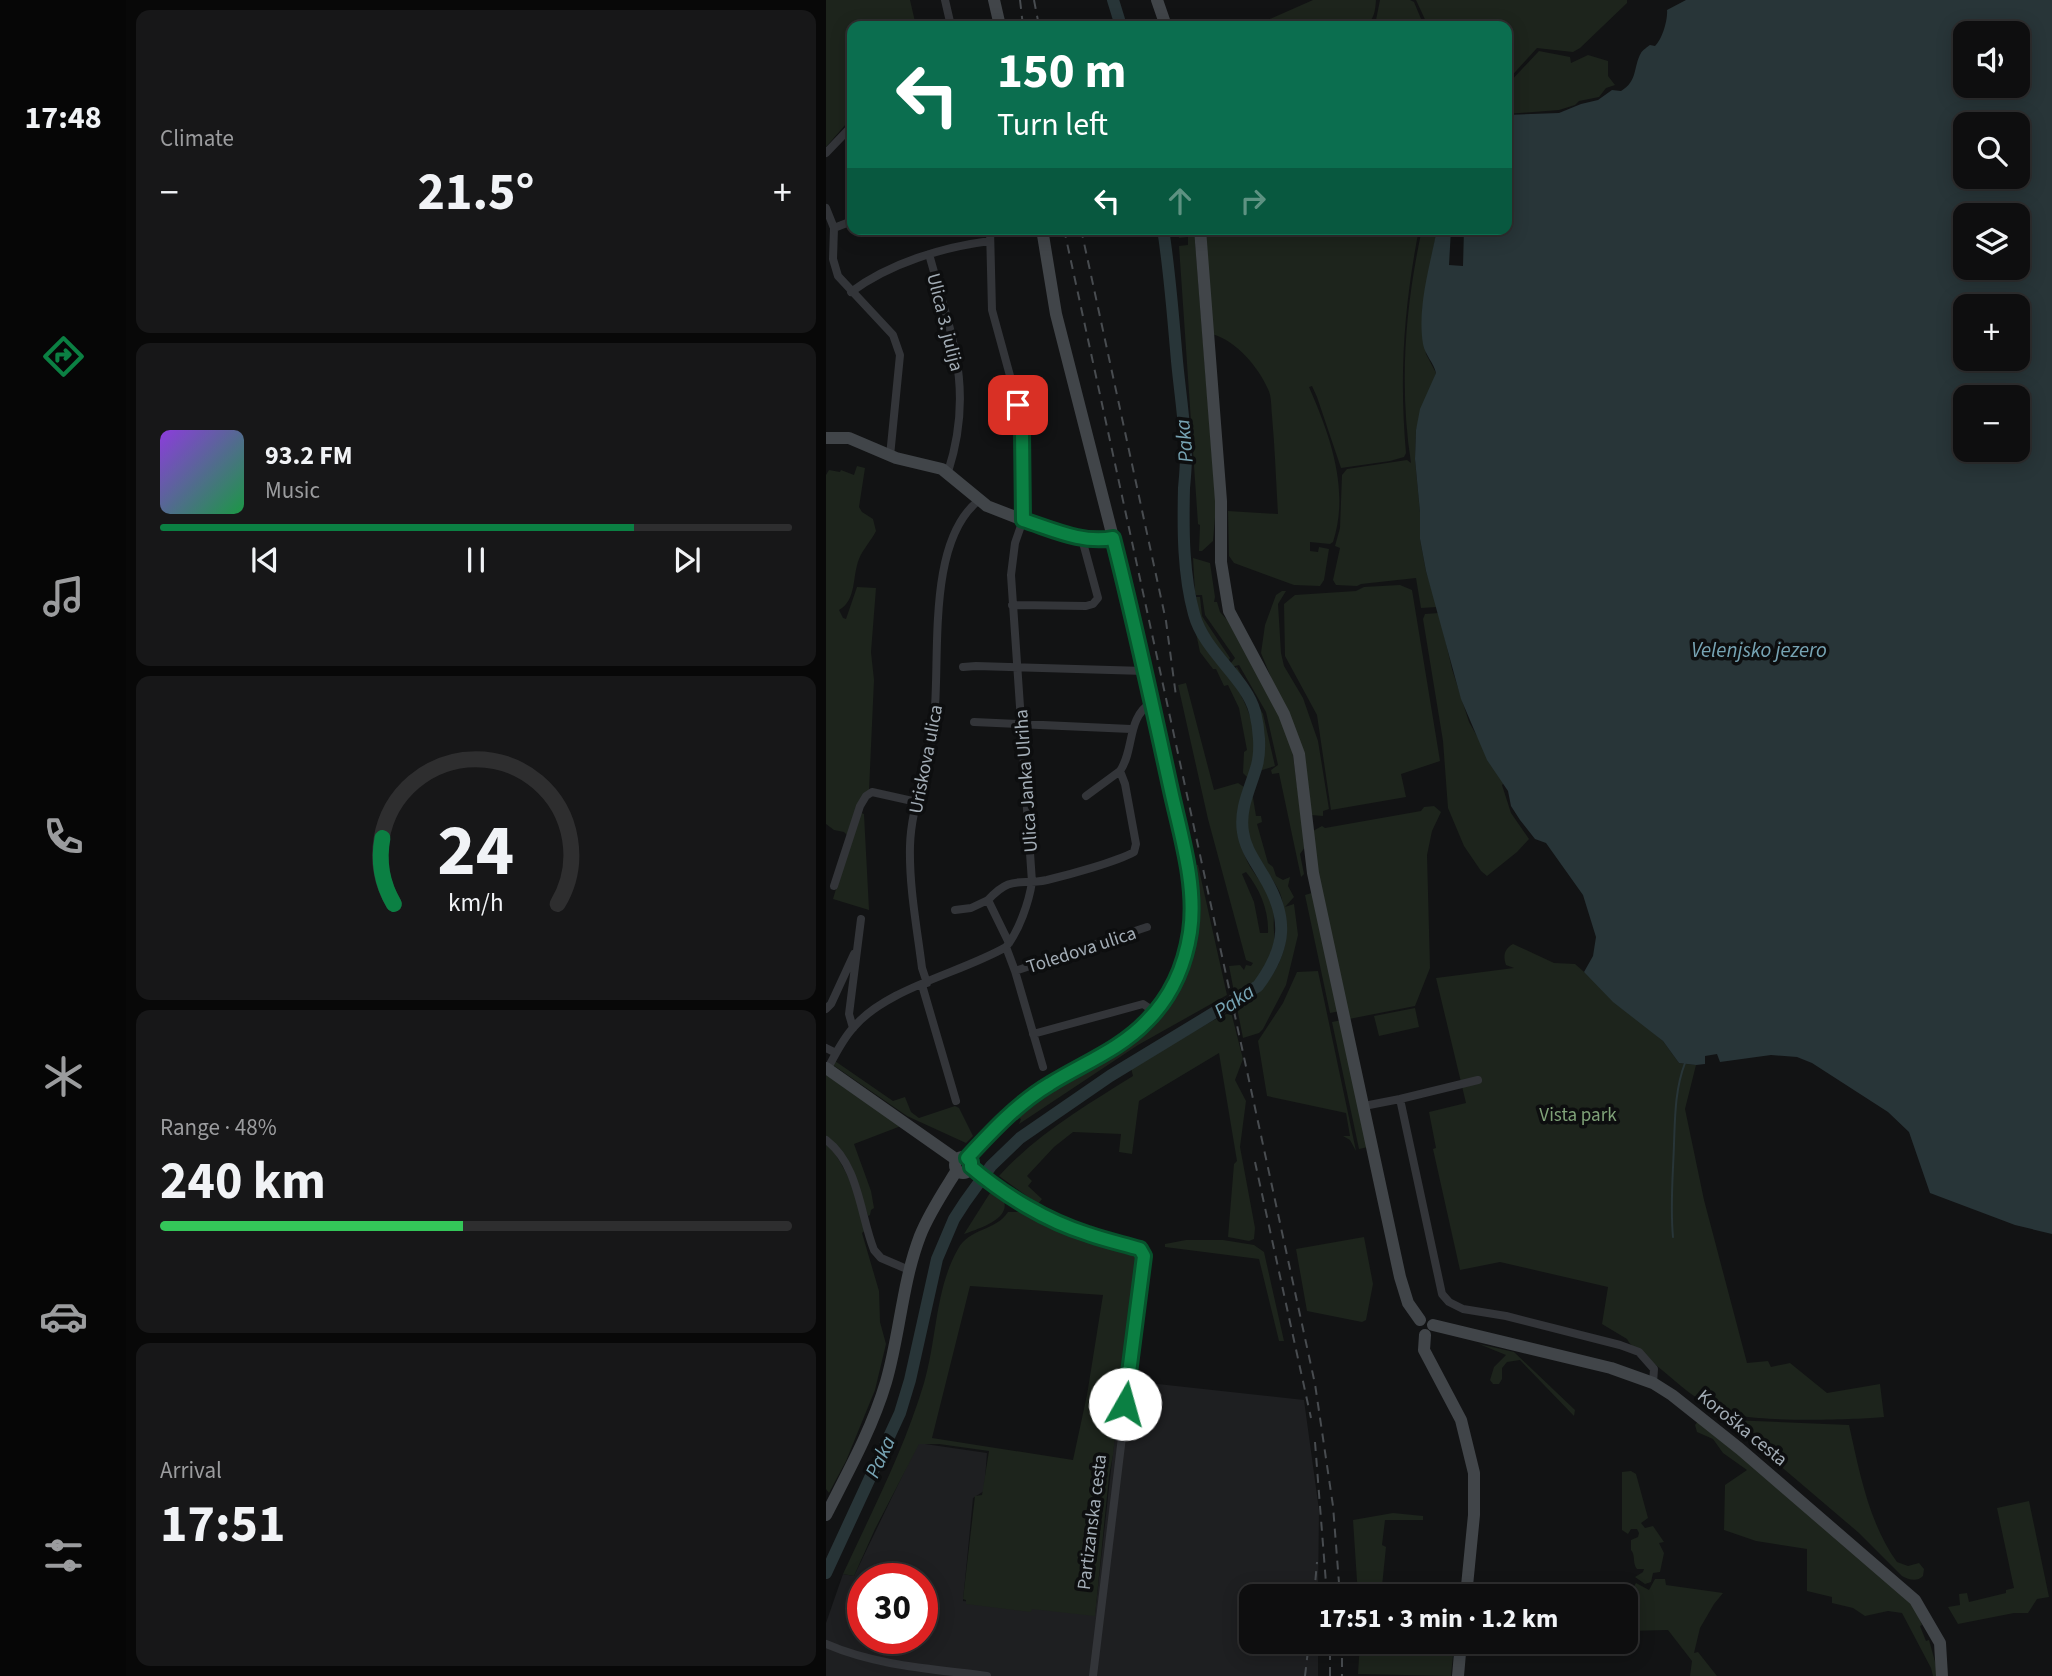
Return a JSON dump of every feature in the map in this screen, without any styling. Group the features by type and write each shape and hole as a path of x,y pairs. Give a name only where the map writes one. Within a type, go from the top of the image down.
{"street":[{"path":"945,0 950,21"},
{"path":"994,0 999,21"},
{"path":"1157,0 1164,21"},
{"path":"826,153 847,131"},
{"path":"826,208 834,228 834,266 838,276 893,335 900,355 890,456"},
{"path":"834,228 847,223"},
{"name":"Ulica Janka Ulriha","path":"990,235 992,310 1020,415 1023,520 1012,559 1012,605 1032,882 1007,945"},
{"path":"826,1515 859,1450 886,1382 909,1270 920,1234 943,1192 989,1134 1030,1097 1112,1048 1145,1024 1172,989 1185,960 1190,931 1192,904 1187,867 1145,671 1056,314 1043,235"},
{"path":"1200,235 1222,501 1221,562 1229,611 1284,714 1298,754 1313,873 1364,1106 1478,1080"},
{"path":"851,292 882,274 929,254 990,241"},
{"name":"Ulica 3. julija","path":"929,254 957,357 961,390 959,432 947,472"},
{"path":"826,438 849,438 890,456 929,464 947,472 978,501 1023,520 1082,539 1113,538"},
{"name":"Uriskova ulica","path":"956,1101 924,984 910,867 910,842 916,802 933,735 937,703 937,628 941,580 957,527 967,509 978,501"},
{"path":"1012,605 1086,606 1096,602 1098,598 1082,539"},
{"path":"963,667 1145,671"},
{"path":"1086,796 1120,771 1126,760 1131,729 1140,713 1152,702"},
{"path":"974,722 1131,729"},
{"path":"955,910 978,906 1011,883 1049,879 1134,852 1136,844 1125,784 1120,771"},
{"path":"834,886 860,806 866,796 872,792 916,802"},
{"path":"988,900 1007,945 1042,1067"},
{"path":"853,1028 849,1014 861,919"},
{"name":"Toledova ulica","path":"1015,971 1147,927"},
{"path":"966,1166 827,1069 853,1028 884,1003 1007,945"},
{"path":"826,1009 856,952"},
{"path":"1033,1034 1143,1004 1155,1012"},
{"path":"826,1048 836,1053"},
{"path":"1400,1099 1442,1294 1463,1309 1506,1316 1639,1352 1654,1369 1653,1383"},
{"name":"Koroška cesta","path":"1364,1106 1400,1278 1408,1303 1420,1320 1428,1319 1429,1330 1611,1368 1653,1383 1672,1395 1740,1449 1915,1600 1940,1643 1942,1676"},
{"path":"826,1140 844,1162 855,1184 874,1250 881,1258 909,1270"},
{"name":"Partizanska cesta","path":"966,1166 1052,1219 1086,1234 1140,1249 1144,1256 1093,1676"},
{"path":"1429,1330 1424,1350 1461,1420 1474,1473 1474,1515 1467,1584"},
{"path":"826,1644 856,1654 912,1666 987,1676"},
{"path":"1458,1676 1460,1654"}],"shaded area":[{"path":"1121,1380 1304,1400 1319,1510 1318,1584 1239,1584 1239,1654 1318,1654 1318,1676 826,1676 826,1623 843,1574 847,1575 847,1654 938,1654 938,1563 860,1563 918,1443 987,1453 984,1491 973,1498 963,1601 1095,1614"}],"green space":[{"path":"826,0 910,0 915,21 847,21 847,122 826,147"},
{"path":"1313,0 1376,0 1370,21 1265,21"},
{"path":"1380,0 1410,0 1414,2 1422,21 1375,21"},
{"path":"1416,0 1627,0 1580,48 1573,52 1537,48 1512,76 1512,21 1426,21"},
{"path":"1539,51 1570,57 1571,63 1588,55 1608,61 1608,76 1615,85 1606,88 1599,97 1579,101 1559,110 1512,114 1512,80"},
{"path":"1179,235 1194,235 1216,506 1213,541 1202,551 1199,551 1200,525 1179,246 1188,245 1188,237 1179,238"},
{"path":"1205,235 1418,235 1404,340 1404,457 1341,468 1317,397 1312,386 1309,387 1330,443 1338,483 1338,522 1333,542 1310,542 1310,551 1318,552 1319,547 1329,549 1324,580 1320,586 1294,585 1234,563 1229,556 1228,511 1278,514 1273,428 1270,395 1259,372 1230,342 1212,334"},
{"path":"1421,235 1436,235 1422,310 1426,354 1436,373 1416,430 1415,459 1420,539 1437,607 1421,608 1416,578 1357,586 1336,585 1333,580 1340,548 1335,546 1340,528 1342,475 1347,469 1407,460 1411,463 1405,375 1408,317"},
{"path":"857,466 865,468 859,507 873,519 876,531 859,559 849,600 839,610 846,619 857,587 876,588 871,652 874,680 869,791 848,836 826,824 826,475 829,470 841,470 854,475"},
{"path":"1188,556 1191,557 1193,597 1200,597 1202,616 1230,658 1227,663 1202,627 1189,585"},
{"path":"1193,558 1210,563 1214,602 1217,602 1220,612 1228,621 1273,701 1292,748 1305,847 1300,854 1304,874 1301,877 1279,773 1272,774 1271,770 1278,765 1266,712 1239,665 1232,667 1230,664 1235,658 1205,615 1202,595 1196,595 1195,592"},
{"path":"1400,585 1412,590 1440,761 1401,774 1406,797 1331,810 1317,715 1285,656 1284,604 1295,595"},
{"path":"1286,591 1278,604 1281,653 1284,666 1303,698 1318,741 1329,809 1323,811 1323,816 1311,815 1304,758 1261,653 1265,625 1276,595"},
{"path":"1439,613 1452,669 1469,722 1504,783 1502,785 1511,813 1529,839 1487,876 1464,846 1448,808 1443,741 1423,619 1425,614"},
{"path":"1196,633 1233,682 1251,718 1254,757 1248,778 1243,773 1244,752 1247,750 1239,708 1228,685 1224,686 1216,669 1213,669 1200,652"},
{"path":"1237,667 1263,714 1275,766 1259,771 1263,741 1258,710 1250,692 1231,670"},
{"path":"1186,683 1214,790 1238,783 1244,787 1238,819 1240,841 1248,862 1273,904 1273,952 1265,970 1252,985 1235,997 1229,966 1240,965 1244,970 1246,965 1251,966 1253,963 1246,960 1208,819 1178,685","holes":["1246,872 1265,909 1268,933 1260,933 1254,902 1242,874"]},
{"path":"1250,794 1256,816 1261,816 1262,822 1257,824 1268,863 1273,867 1276,876 1283,880 1290,877 1288,886 1294,897 1285,907 1294,904 1298,935 1286,985 1263,1029 1243,1038 1237,1008 1255,995 1269,979 1284,950 1286,936 1280,893 1248,841 1245,822"},
{"path":"1434,806 1441,812 1432,831 1427,855 1430,968 1415,1006 1349,1019 1312,847 1313,831 1322,826 1325,828 1421,811 1424,807"},
{"path":"859,812 864,814 869,910 833,899"},
{"path":"1193,865 1198,865 1227,995 1138,1045 1019,1124 1019,1118 1039,1100 1132,1040 1153,1021 1170,999 1183,976 1196,924"},
{"path":"1315,892 1340,1011 1330,1013 1305,895"},
{"name":"Vista park","path":"1513,944 1554,963 1575,964 1663,1041 1679,1063 1696,1065 1685,1109 1704,1200 1747,1363 1768,1361 1771,1367 1790,1363 1827,1393 1880,1384 1884,1417 1795,1420 1725,1413 1696,1398 1627,1339 1602,1324 1608,1287 1500,1262 1460,1270 1433,1149 1436,1148 1429,1112 1466,1103 1436,978 1514,968 1506,965 1505,959 1506,950"},
{"path":"1318,971 1356,1151 1350,1140 1343,1136 1350,1136 1346,1113 1267,1096 1258,1041 1283,1003 1297,972"},
{"path":"1415,1008 1419,1027 1379,1036 1374,1016"},
{"path":"1231,1012 1243,1059 1235,1080 1246,1101 1240,1147 1255,1228 1254,1239 1249,1241 1228,1237 1234,1164 1237,1161 1219,1053 1139,1101 1132,1154 1119,1152 1121,1134 1073,1132 1054,1147 1027,1176 1032,1181 1028,1186 1042,1199 1038,1204 999,1176 1045,1134 1133,1076 1131,1068"},
{"path":"1342,1020 1368,1147 1359,1149 1332,1022"},
{"path":"835,1061 893,1101 905,1097 911,1112 919,1118 955,1106 959,1108 973,1136 966,1143 907,1116 833,1065"},
{"path":"826,1075 901,1126 854,1144 871,1191 874,1208 868,1216 858,1185 826,1138"},
{"path":"826,1142 846,1173 867,1229 862,1233 879,1291 880,1322 886,1344 875,1390 846,1461 829,1493 826,1489"},
{"path":"990,1193 1004,1201 1005,1208 1002,1213 991,1223 964,1234"},
{"path":"1008,1212 1025,1212 1067,1234 1135,1254 1138,1262 1138,1271 1132,1287 1109,1476 1095,1616 966,1604 963,1599 975,1496 982,1495 989,1451 919,1444 860,1563 848,1563 887,1480 916,1408 950,1264 963,1242 997,1223","holes":["970,1286 1103,1295 1087,1395 1073,1460 932,1438"]},
{"path":"1364,1237 1373,1284 1366,1320 1362,1322 1307,1311 1296,1249"},
{"path":"1186,1240 1223,1240 1254,1245 1264,1252 1284,1341 1279,1341 1259,1259 1165,1247 1165,1244"},
{"path":"1479,1344 1514,1352 1575,1410 1574,1416 1520,1360 1507,1362 1502,1368 1499,1384 1493,1384 1490,1380 1494,1367 1506,1355"},
{"path":"1699,1420 1913,1601 1926,1641 1929,1640 1939,1676 1933,1676 1902,1613 1888,1611 1865,1616 1853,1608 1832,1603 1832,1597 1807,1591 1807,1549 1756,1541 1724,1530 1725,1485 1747,1470 1723,1453 1713,1439 1697,1432 1695,1425"},
{"path":"1731,1420 1849,1425 1866,1496 1879,1531 1897,1562 1908,1566 1919,1563 1924,1569 1923,1576 1913,1580 1902,1576 1859,1533 1730,1423"},
{"path":"1631,1471 1636,1474 1648,1518 1641,1523 1645,1528 1653,1526 1664,1542 1659,1543 1664,1553 1660,1572 1653,1573 1651,1582 1645,1584 1635,1577 1644,1569 1637,1569 1631,1550 1631,1540 1638,1537 1639,1533 1637,1529 1631,1529 1628,1534 1622,1530 1622,1472"},
{"path":"2029,1501 2049,1597 2037,1599 2028,1613 2014,1613 1958,1624 1948,1607 1960,1605 1959,1594 1967,1593 1969,1602 2006,1593 2006,1590 2014,1588 1997,1508"},
{"path":"1393,1513 1423,1516 1423,1520 1385,1520 1382,1545 1386,1547 1382,1584 1357,1584 1353,1520"},
{"path":"1655,1579 1665,1579 1666,1585 1723,1593 1700,1628 1694,1653 1698,1652 1717,1676 1690,1676 1692,1661 1668,1630 1638,1631 1638,1584 1649,1590"},
{"path":"1359,1654 1453,1656 1451,1676 1358,1674"}],"water":[{"name":"Velenjsko jezero","path":"1686,0 2052,0 2052,1234 2015,1225 1930,1193 1909,1132 1888,1112 1812,1063 1797,1057 1771,1055 1720,1062 1717,1054 1705,1056 1705,1064 1679,1063 1663,1041 1613,1002 1584,972 1593,956 1596,937 1583,895 1546,843 1535,839 1511,806 1508,791 1487,760 1461,699 1426,571 1420,539 1415,459 1420,409 1436,373 1423,344 1422,330 1425,286 1436,235 1451,235 1449,265 1463,266 1464,235 1512,235 1512,115 1559,113 1598,100 1612,90 1621,91 1633,78 1642,52 1650,45 1655,46 1660,39 1667,10"}],"waterway":[{"name":"Paka","path":"1113,0 1119,21"},
{"name":"Paka","path":"826,1573 900,1413 937,1259 954,1219 965,1202 991,1166 1020,1138 1110,1076 1258,986 1268,972 1279,945 1281,932 1277,905 1248,849 1242,823 1259,753 1255,712 1243,688 1199,628 1188,583 1184,536 1185,444 1164,235"},
{"path":"1673,1237 1675,1113 1685,1063"}],"railway":[{"path":"1020,0 1022,21"},
{"path":"1034,0 1038,21"},
{"path":"1065,235 1315,1384 1333,1506 1339,1584"},
{"path":"1082,235 1166,621 1176,696"},
{"path":"1255,1162 1311,1418"},
{"path":"1315,1442 1326,1584"},
{"path":"1315,1584 1317,1562"},
{"path":"1305,1676 1308,1654"},
{"path":"1330,1654 1330,1676"},
{"path":"1342,1654 1342,1676"}],"route":[{"path":"1018,405 1022,432 1023,520 1082,539 1113,538 1145,671 1187,867 1192,904 1185,960 1172,989 1145,1024 1112,1048 1030,1097 967,1158 971,1167 982,1176 1052,1219 1086,1234 1140,1249 1144,1256 1125,1404"}]}
